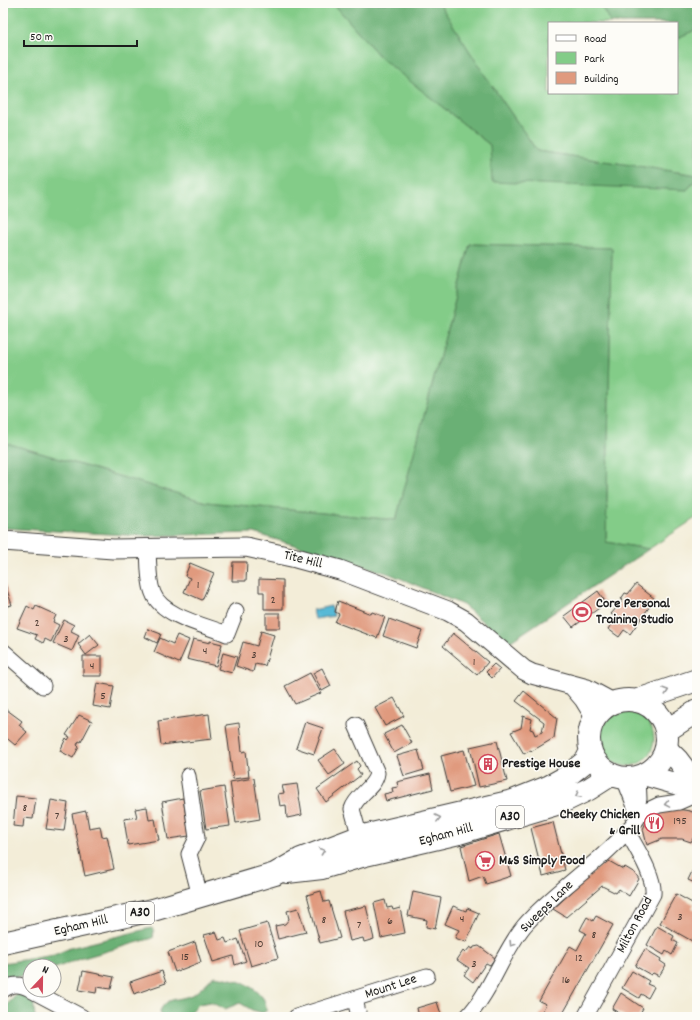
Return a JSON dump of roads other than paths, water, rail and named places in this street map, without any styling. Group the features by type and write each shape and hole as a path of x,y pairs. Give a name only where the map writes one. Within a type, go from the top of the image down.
{"main road":[{"path":"636,701 697,680"},
{"path":"697,785 678,760 666,740 664,723 654,710 636,701 627,700 613,703 602,709 595,717 588,734 590,753 598,765 629,776 697,790"},
{"path":"629,776 659,761 666,740 697,711"},
{"name":"Egham Hill","path":"3,943 153,910 275,874 322,868 362,846 513,801 535,793 566,777 586,761 590,753"},
{"name":"Egham Hill","path":"362,846 459,832 560,803 589,789 629,776"}],"street":[{"name":"Tite Hill","path":"3,541 148,550 198,546 246,547 340,570 448,611 466,621 524,670 532,674 588,689 613,703"},
{"path":"148,550 153,594 164,608 179,616 233,635 236,611"},
{"path":"3,651 43,686"},
{"path":"572,685 584,699 595,717"},
{"path":"356,725 377,773 374,782 359,795 352,809 362,846"},
{"path":"188,776 197,838 189,854 200,896"},
{"name":"Sweeps Lane","path":"467,1017 523,927 538,911 602,857 637,819 639,799 629,776"},
{"path":"637,812 659,805 679,802 697,794"},
{"name":"Milton Road","path":"585,1017 653,894 654,885 650,874 623,835"},
{"name":"Mount Lee","path":"296,1017 427,976"},
{"path":"3,990 12,985 22,987"},
{"path":"45,998 82,1017"},
{"name":"Mount Lee","path":"355,999 359,1017"}],"water":[{"path":"331,606 334,616 315,619 313,610"}],"place":[{"name":"Core Personal Training Studio","path":"582,612"},
{"name":"Prestige House","path":"488,764"},
{"name":"Cheeky Chicken & Grill","path":"654,823"},
{"name":"M&S Simply Food","path":"485,861"}]}
